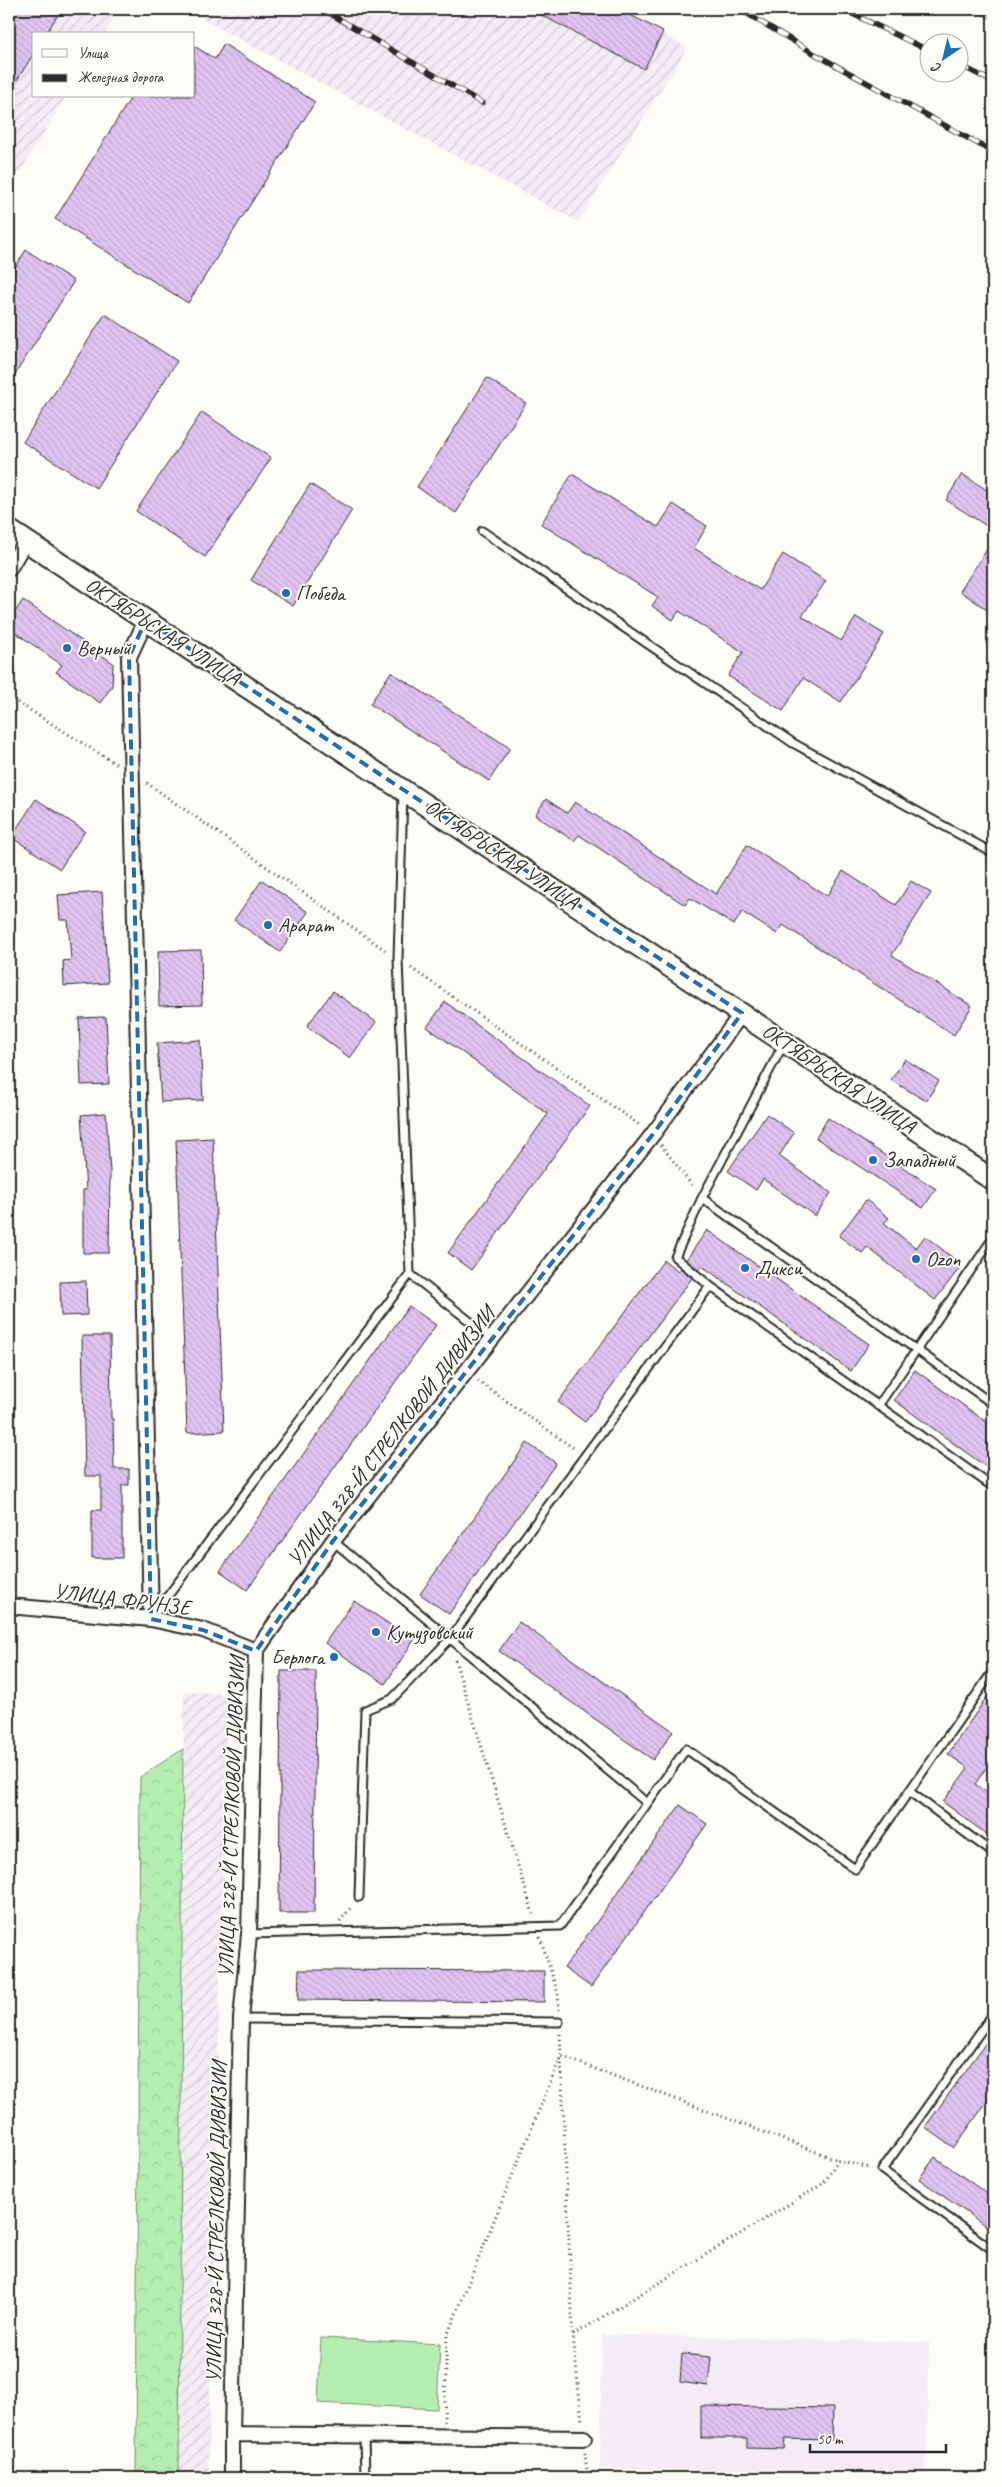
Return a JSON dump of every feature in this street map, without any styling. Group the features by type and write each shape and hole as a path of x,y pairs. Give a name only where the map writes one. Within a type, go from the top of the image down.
{"main road":[{"name":"ОКТЯБРЬСКАЯ УЛИЦА","path":"17,535 403,788 993,1180"}],"street":[{"path":"9,569 17,535"},
{"path":"146,620 129,657 130,772 151,1619"},
{"name":"УЛИЦА 328-Й СТРЕЛКОВОЙ ДИВИЗИИ","path":"232,2478 241,2019 249,1934 256,1651 333,1540 653,1134 742,1013"},
{"name":"УЛИЦА ФРУНЗЕ","path":"9,1606 151,1619 203,1630 256,1651"},
{"path":"232,2434 584,2438"}],"lane":[{"path":"482,531 793,743 993,853"},
{"path":"151,1619 410,1274 398,958 403,788"},
{"path":"785,1041 702,1198 675,1258 710,1286 993,1487"},
{"path":"702,1198 993,1404"},
{"path":"878,1406 993,1238"},
{"path":"410,1274 491,1338"},
{"path":"359,1897 365,1710 392,1699 449,1640 586,1457 710,1286"},
{"path":"333,1540 449,1640 647,1803"},
{"path":"249,1934 333,1930 560,1926 686,1749 854,1869 910,1792 993,1671"},
{"path":"910,1792 993,1853"},
{"path":"993,2014 882,2170 993,2250"},
{"path":"241,2019 559,2022"},
{"path":"364,2436 364,2478"}],"path":[{"path":"9,698 130,772 653,1134 702,1198"},
{"path":"465,1372 586,1457"},
{"path":"333,1930 359,1897"},
{"path":"444,2436 448,2336 561,2056 838,2160 882,2170"},
{"path":"573,2335 824,2183 838,2160"},
{"path":"584,2438 587,2471 599,2478"}],"highlighted area":[{"path":"146,620 742,1013 653,1134 333,1541 256,1651 203,1630 151,1619 129,657"}],"shaded area":[{"path":"9,9 120,9 105,32 32,32 32,98 65,98 9,190"},
{"path":"184,9 618,9 687,48 578,222"},
{"path":"184,1691 227,1694 208,2478 179,2478"},
{"path":"602,2335 929,2342 926,2475 600,2468"}],"green space":[{"path":"971,9 993,9 993,20"},
{"path":"183,1749 179,2478 136,2478 140,1777"},
{"path":"321,2338 440,2344 437,2409 318,2403"}],"building":[{"path":"9,9 61,9 47,32 32,32 32,56 9,93"},
{"path":"530,9 619,9 663,32 644,69"},
{"path":"224,44 315,102 188,303 55,219 131,98 195,98 195,47 215,59"},
{"path":"26,250 74,281 9,384 9,277"},
{"path":"105,314 177,361 96,488 23,442"},
{"path":"487,378 526,403 456,513 417,487"},
{"path":"202,412 271,458 205,557 136,511"},
{"path":"572,474 658,527 673,504 707,526 694,548 760,590 783,554 826,581 802,616 841,641 856,617 884,634 841,702 803,678 783,711 728,676 743,652 679,611 673,620 652,606 658,597 541,524"},
{"path":"962,474 993,494 993,530 946,500"},
{"path":"310,484 352,510 293,606 251,580"},
{"path":"993,540 993,614 960,591"},
{"path":"23,600 113,663 112,686 100,703 56,672 62,665 9,628 9,621"},
{"path":"391,672 510,748 489,781 370,704"},
{"path":"36,799 85,831 60,869 11,837"},
{"path":"546,799 567,813 575,802 716,894 747,845 827,896 843,871 896,905 911,881 931,893 892,955 972,1006 954,1035 783,925 777,934 742,912 734,925 690,898 685,905 579,835 574,841 535,815"},
{"path":"262,880 308,912 280,952 234,920"},
{"path":"102,892 108,983 64,986 63,961 71,960 68,920 60,920 58,895"},
{"path":"201,950 202,1005 159,1006 158,951"},
{"path":"333,991 376,1022 350,1058 307,1026"},
{"path":"445,1002 590,1106 471,1270 448,1253 548,1114 427,1027"},
{"path":"106,1017 109,1084 81,1085 79,1018"},
{"path":"200,1040 203,1100 161,1102 157,1043"},
{"path":"905,1059 939,1081 926,1101 891,1080"},
{"path":"106,1113 110,1172 109,1253 83,1253 83,1190 86,1190 81,1115"},
{"path":"767,1114 794,1133 779,1156 831,1193 815,1216 763,1179 756,1190 728,1171"},
{"path":"828,1118 936,1189 923,1208 816,1138"},
{"path":"213,1138 224,1431 187,1433 176,1140"},
{"path":"866,1200 889,1218 884,1223 916,1248 925,1236 962,1265 935,1300 867,1247 862,1253 839,1236"},
{"path":"707,1230 869,1344 851,1371 702,1266 699,1270 686,1260"},
{"path":"664,1260 678,1271 680,1268 692,1278 585,1422 558,1402"},
{"path":"86,1281 87,1315 61,1316 60,1282"},
{"path":"409,1306 436,1325 247,1590 220,1571"},
{"path":"82,1336 110,1336 114,1469 129,1469 129,1485 122,1485 122,1558 92,1558 92,1510 101,1510 101,1476 85,1476"},
{"path":"915,1370 993,1427 993,1472 894,1400"},
{"path":"527,1443 556,1463 449,1614 420,1594"},
{"path":"354,1601 414,1640 385,1684 325,1643"},
{"path":"519,1622 673,1731 653,1760 499,1651"},
{"path":"281,1671 316,1671 314,1913 279,1913"},
{"path":"993,1688 993,1758 975,1784 993,1797 993,1839 943,1802 968,1768 948,1754"},
{"path":"680,1805 707,1824 591,1987 564,1968"},
{"path":"299,1970 544,1971 544,2002 298,2000"},
{"path":"993,2033 993,2093 954,2148 925,2127"},
{"path":"935,2157 993,2198 993,2231 919,2179"},
{"path":"682,2354 711,2357 708,2386 680,2382"},
{"path":"701,2406 833,2408 832,2440 785,2439 784,2449 747,2448 747,2438 701,2438"}],"railway":[{"path":"322,9 482,103"},
{"path":"739,9 815,54 993,152"},
{"path":"842,9 920,46"},
{"path":"970,70 993,82"}],"place":[{"name":"Победа","path":"286,593"},
{"name":"Верный","path":"67,648"},
{"name":"Арарат","path":"268,925"},
{"name":"Западный","path":"873,1160"},
{"name":"Ozon","path":"916,1259"},
{"name":"Дикси","path":"745,1268"},
{"name":"Кутузовский","path":"376,1632"},
{"name":"Берлога","path":"334,1657"}]}
